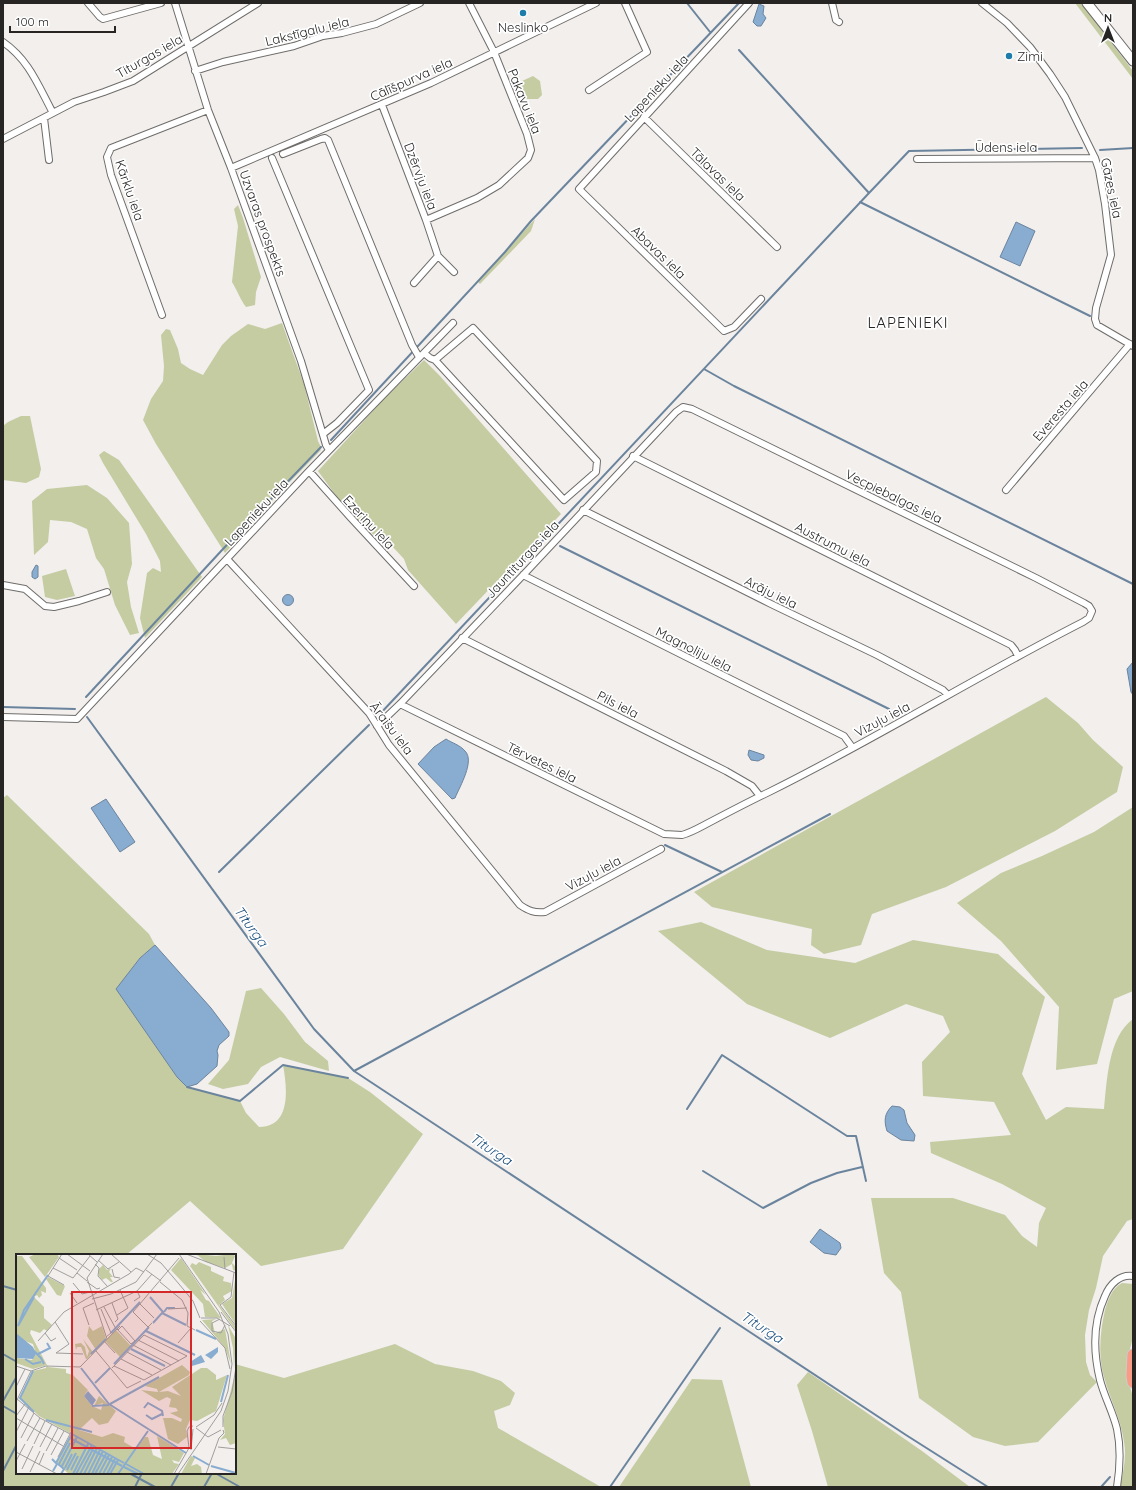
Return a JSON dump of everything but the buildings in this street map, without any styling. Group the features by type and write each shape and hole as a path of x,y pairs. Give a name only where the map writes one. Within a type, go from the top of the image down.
{"highway":[{"path":"1133,1354 1133,1382"}],"main road":[{"path":"1087,3 1133,61"}],"street":[{"path":"88,3 103,19 161,3"},
{"name":"Uzvaras prospekts","path":"175,3 208,110 232,168 283,310 304,371 326,445 329,450"},
{"name":"Titurgas iela","path":"3,139 74,102 133,81 258,3"},
{"name":"Lakstīgalu iela","path":"195,71 223,62 294,46 323,36 342,33 376,24 413,5 420,3"},
{"name":"Pakavu iela","path":"426,220 477,198 499,186 528,158 530,150 529,139 494,52 469,3"},
{"name":"Cālīšpurva iela","path":"232,168 382,105 596,3"},
{"path":"589,90 647,52 625,3"},
{"name":"Lapenieku iela","path":"579,188 749,3"},
{"path":"832,3 836,20 839,22"},
{"name":"Gāzes iela","path":"982,3 1007,23 1030,46 1064,97 1095,158 1099,170 1105,204 1111,255 1098,301 1095,319 1097,325 1132,345"},
{"path":"3,42 13,49 29,66 53,113"},
{"name":"Dzērvju iela","path":"382,105 426,220 438,256 454,272"},
{"name":"Kārklu iela","path":"162,315 111,175 107,157 111,148 208,110"},
{"name":"Tālavas iela","path":"644,117 777,248"},
{"path":"44,118 49,160"},
{"path":"283,154 321,139 325,138 328,140 412,345 421,355 435,360 564,500 596,472 597,461 473,328 435,360"},
{"path":"272,158 369,390 337,423 323,434"},
{"name":"Ūdens iela","path":"917,159 1095,158"},
{"name":"Abavas iela","path":"579,188 724,330 734,327 761,299"},
{"path":"414,283 438,256"},
{"name":"Lapenieku iela","path":"3,717 77,718 309,471 453,323"},
{"name":"Everesta iela","path":"1006,490 1132,345"},
{"name":"Jauntiturgas iela","path":"377,726 400,704 523,575 633,456 676,412 683,407"},
{"name":"Vecpiebalgas iela","path":"683,407 692,409 1036,578 1084,602 1092,611"},
{"name":"Austrumu iela","path":"633,456 1011,645 1018,656"},
{"name":"Ezeriņu iela","path":"309,471 414,586"},
{"name":"Arāju iela","path":"583,510 752,595 877,655 943,690 947,694"},
{"name":"Āraišu iela","path":"227,559 369,713 389,745 520,905 528,911 535,912"},
{"name":"Magnoliju iela","path":"523,575 844,736 852,747"},
{"path":"3,585 25,589 45,606 54,607 107,592"},
{"name":"Vizuļu iela","path":"676,836 688,834 760,796 800,777 852,747 909,718 947,694 966,686 1089,618 1092,611"},
{"name":"Pils iela","path":"462,638 726,771 752,786 760,796"},
{"name":"Tērvetes iela","path":"400,704 664,834 676,836"},
{"name":"Vizuļu iela","path":"535,912 545,912 661,849"},
{"path":"1117,1487 1120,1458 1117,1428 1100,1380 1095,1351 1095,1329 1101,1306 1110,1287 1120,1278 1133,1276"}],"green space":[{"path":"1075,3 1081,3 1133,71 1133,79"},
{"path":"533,76 540,81 542,95 538,99 526,99 520,88 522,81"},
{"path":"238,205 261,277 256,292 255,305 246,307 232,282 238,226 234,209"},
{"path":"535,219 531,231 480,284 478,282"},
{"path":"282,323 304,384 321,450 280,492 225,553 156,444 143,420 151,399 163,381 164,366 161,335 166,329 170,330 178,349 181,363 203,375 222,345 231,336 248,324 265,329"},
{"path":"424,360 440,376 561,514 456,624 408,570 404,559 392,546 383,544 342,504 318,471 382,401"},
{"path":"21,416 30,416 41,469 39,477 26,483 3,480 3,426"},
{"path":"104,451 119,460 202,577 145,638 140,618 147,573 153,568 161,572 160,561 146,534 103,463 99,455"},
{"path":"87,485 107,498 129,523 132,564 127,582 131,607 139,633 130,635 115,605 104,569 96,558 87,529 71,522 50,520 48,542 34,555 32,501 47,489"},
{"path":"66,569 75,596 57,600 45,597 42,576"},
{"path":"1046,697 1078,723 1093,740 1123,767 1117,792 1055,831 946,887 872,914 861,945 824,954 811,945 812,929 712,907 694,892"},
{"path":"7,795 149,934 155,945 140,958 117,989 177,1077 187,1087 240,1101 246,1113 259,1127 270,1125 277,1120 282,1113 285,1104 286,1084 283,1065 348,1078 370,1092 423,1134 343,1249 261,1266 190,1201 127,1254 16,1254 16,1474 236,1474 236,1364 284,1378 395,1344 435,1364 473,1371 501,1381 515,1393 510,1405 494,1411 498,1428 601,1487 3,1487 3,798"},
{"path":"1133,807 1133,991 1114,999 1097,1064 1056,1070 1059,1007 1001,941 957,903 1001,873 1094,832"},
{"path":"701,922 767,950 855,963 913,940 998,954 1045,997 1022,1074 1046,1120 1066,1107 1104,1109 1110,1060 1118,1037 1133,1019 1133,1219 1127,1221 1103,1256 1096,1288 1089,1310 1085,1335 1086,1362 1090,1375 1097,1382 1038,1442 1005,1446 973,1437 919,1398 901,1292 884,1273 871,1198 953,1198 1005,1215 1022,1236 1037,1247 1039,1223 1046,1208 1002,1184 931,1153 930,1142 1011,1135 994,1102 923,1096 922,1062 950,1032 943,1016 906,1004 830,1038 747,1004 658,931"},
{"path":"261,988 284,1014 305,1042 328,1061 329,1071 280,1057 261,1067 248,1084 223,1089 208,1084 229,1060 246,991"},
{"path":"1122,1283 1133,1284 1133,1337 1128,1369 1133,1397 1133,1487 1120,1487 1125,1459 1123,1434 1106,1385 1100,1352 1103,1318 1106,1306 1113,1291"},
{"path":"808,1372 922,1451 970,1487 828,1487 797,1385"},
{"path":"692,1379 722,1380 751,1487 619,1487"}],"water":[{"path":"759,4 764,6 763,14 766,18 761,26 757,26 753,22"},
{"path":"1016,222 1035,231 1020,266 1000,257"},
{"path":"36,565 38,566 38,577 35,579 32,577 32,572"},
{"path":"286,595 290,595 292,596 292,604 286,605 283,602 283,598"},
{"path":"1133,662 1133,695 1131,692 1127,669"},
{"path":"446,739 463,749 468,755 468,767 466,774 455,798 452,799 418,764 434,747"},
{"path":"749,750 764,755 764,758 758,761 751,760 748,755"},
{"path":"106,799 135,842 120,852 91,808"},
{"path":"155,945 211,1008 229,1032 229,1036 219,1045 217,1051 217,1066 197,1084 187,1087 177,1077 116,989 140,958"},
{"path":"892,1106 900,1107 904,1110 907,1123 915,1135 914,1141 901,1140 887,1131 885,1118 887,1112"},
{"path":"820,1229 840,1243 841,1248 836,1255 824,1253 810,1242"}],"waterway":[{"path":"687,3 710,32"},
{"path":"331,440 505,252 531,221 739,3"},
{"path":"379,715 869,193 739,50"},
{"path":"869,193 909,151 1082,148"},
{"path":"1100,150 1133,148"},
{"path":"860,202 1090,316"},
{"path":"704,369 734,386 1133,584"},
{"path":"86,697 223,549 321,447"},
{"path":"560,546 889,709"},
{"name":"Titurga","path":"3,707 75,709"},
{"name":"Titurga","path":"87,717 314,1029 354,1071 906,1435 988,1487"},
{"path":"219,872 369,725"},
{"path":"354,1071 830,814"},
{"path":"665,845 722,872"},
{"path":"687,1109 722,1055 847,1136 856,1136 866,1181"},
{"path":"187,1087 240,1101 283,1065 348,1078"},
{"path":"703,1171 763,1208 811,1183 837,1173 862,1167"},
{"path":"3,1286 16,1290"},
{"path":"610,1487 720,1328"},
{"path":"3,1354 16,1361"},
{"path":"3,1401 16,1378"},
{"path":"3,1406 16,1413"},
{"path":"3,1471 16,1446"},
{"path":"131,1474 155,1487"},
{"path":"135,1487 142,1474"},
{"path":"171,1487 178,1474"},
{"path":"204,1487 211,1474"},
{"path":"217,1474 240,1487"},
{"path":"1101,1487 1110,1477"}],"place":[{"name":"Neslinko","path":"523,13"},
{"name":"Zimi","path":"1009,56"}],"district":[{"name":"LAPENIEKI","path":"908,322"}]}
